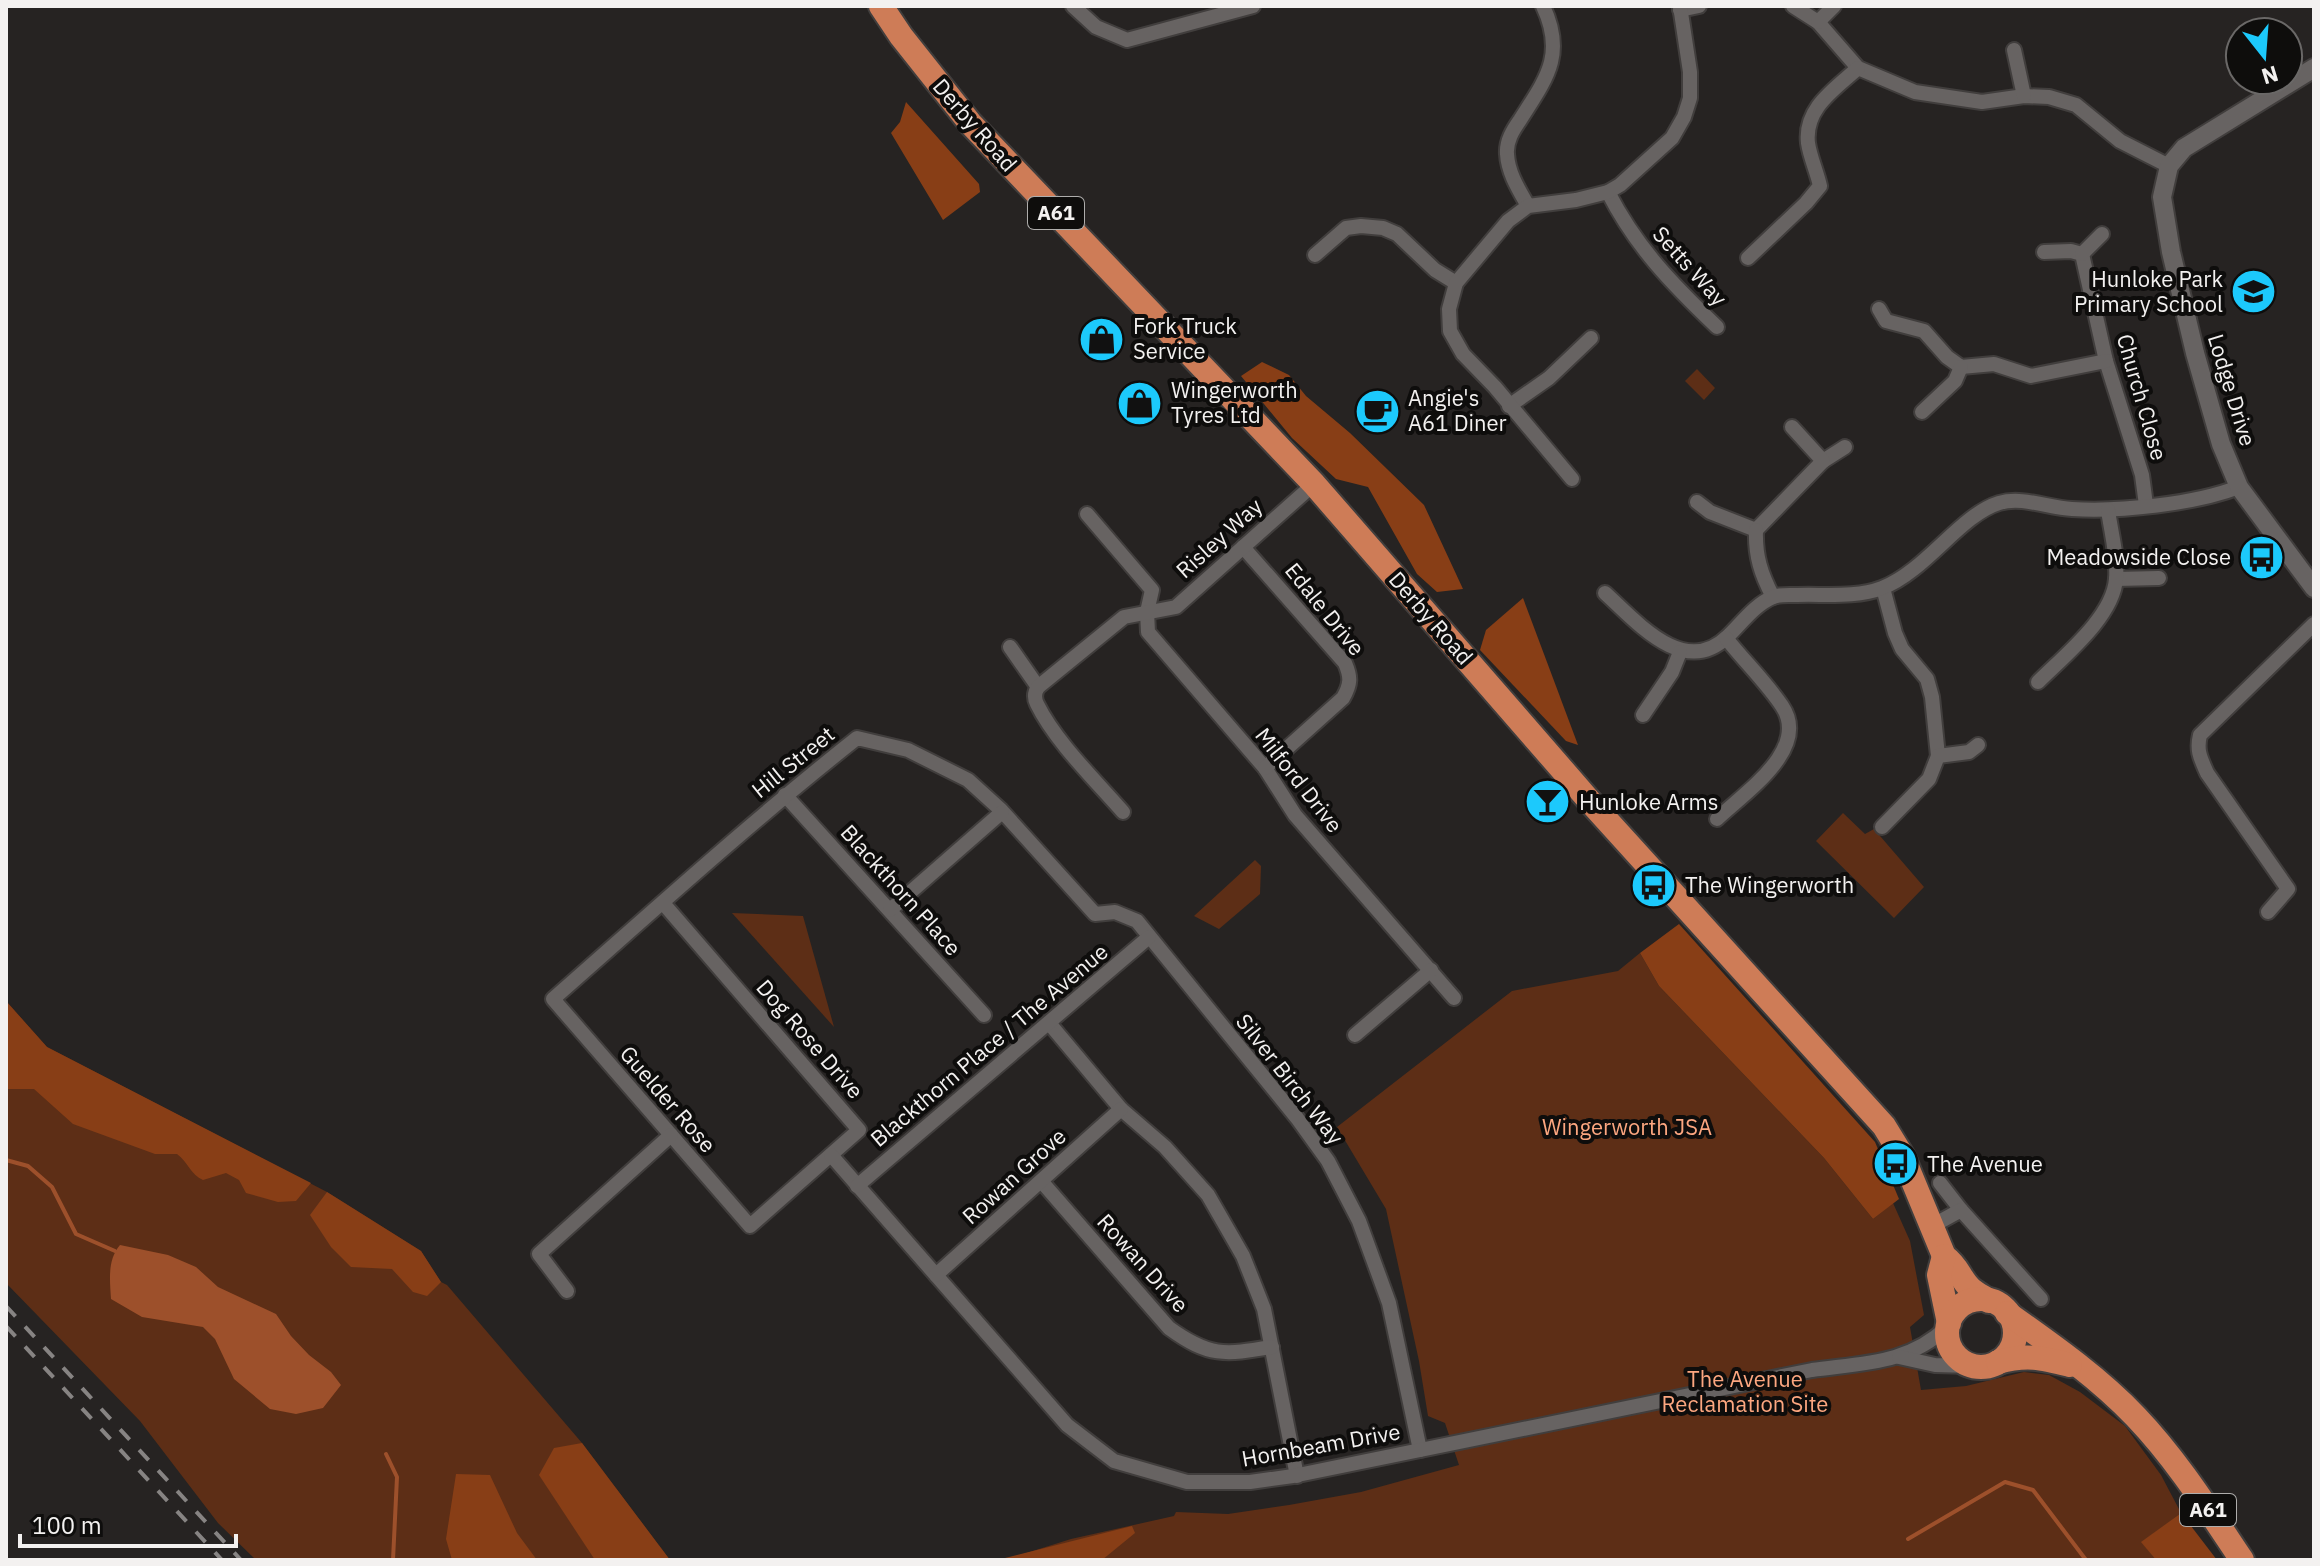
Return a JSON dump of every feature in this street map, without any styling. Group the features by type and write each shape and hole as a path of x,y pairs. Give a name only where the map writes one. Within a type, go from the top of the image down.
{"highway":[{"name":"Derby Road","path":"881,6 970,123 1314,484 1601,815 1884,1126 1903,1157 1944,1256 1956,1265 1971,1289 2080,1367 2137,1417 2173,1461 2242,1560"},
{"name":"Derby Road","path":"1944,1256 1939,1275 1948,1325"},
{"path":"1968,1302 1998,1307 2013,1323 2014,1337 2005,1357 1998,1362 1990,1366 1971,1366 1953,1353 1948,1343 1948,1325 1959,1308 1968,1302"},
{"name":"Derby Road","path":"1998,1362 2034,1356 2080,1367"}],"street":[{"path":"1073,6 1096,27 1127,40 1253,6"},
{"path":"1528,206 1510,173 1507,152 1514,129 1550,72 1555,46 1543,6"},
{"path":"1572,479 1495,387 1463,354 1450,331 1449,309 1456,283 1508,221 1528,206 1608,192 1672,138 1690,98 1690,72 1680,8 1699,6"},
{"path":"1793,6 1818,22 1858,68 1915,92 1955,99 1982,102 2024,96 2049,97 2076,105 2120,141 2169,166 2184,148 2314,68"},
{"path":"1818,22 1834,6"},
{"path":"2014,50 2024,96"},
{"path":"1748,258 1820,186 1808,144 1808,123 1815,109 1858,68"},
{"name":"Lodge Drive","path":"2169,166 2162,197 2171,252 2221,444 2239,487 2314,588"},
{"name":"Setts Way","path":"1608,192 1623,222 1644,252 1717,327"},
{"path":"1315,255 1346,228 1383,228 1397,234 1435,270 1456,283"},
{"path":"2044,252 2071,251 2082,254 2102,234"},
{"name":"Church Close","path":"2082,254 2106,361 2142,475 2146,505"},
{"path":"1879,309 1886,321 1924,331 1947,357 1961,367 1994,364 2031,376 2106,361"},
{"path":"1509,406 1549,378 1591,338"},
{"path":"1922,412 1955,381 1961,367"},
{"path":"1792,427 1823,461"},
{"path":"1773,597 1762,577 1755,551 1756,530 1823,461 1845,447"},
{"name":"Risley Way","path":"1038,687 1124,617 1176,607 1314,484"},
{"path":"1605,593 1656,637 1680,652 1710,648 1773,597 1861,593 1883,588 1919,567 1985,509 2003,502 2026,501 2068,509 2108,510 2219,495 2239,487"},
{"path":"1697,502 1710,512 1756,530"},
{"path":"2038,682 2099,619 2111,601 2116,579 2108,510"},
{"name":"Milford Drive","path":"1087,514 1152,590 1147,612 1148,632 1265,768 1295,815 1454,998"},
{"name":"Edale Drive","path":"1243,547 1345,663 1350,676 1343,698 1265,768"},
{"path":"2116,579 2159,578"},
{"path":"1882,827 1929,779 1938,756 1932,697 1927,679 1902,649 1883,588"},
{"path":"2268,912 2288,889 2207,773 2198,753 2198,745 2200,735 2314,624"},
{"path":"1717,819 1773,768 1784,752 1789,728 1783,707 1726,638"},
{"path":"1010,647 1038,687 1036,703 1068,748 1123,812"},
{"path":"1643,715 1672,672 1680,652"},
{"name":"Hill Street","path":"553,999 785,795 857,738 908,750 968,780 1002,812 1095,914 1115,912 1137,921 1178,973"},
{"path":"1938,756 1969,752 1978,745"},
{"name":"Blackthorn Place","path":"785,795 984,1015"},
{"path":"890,910 1002,812"},
{"name":"Dog Rose Drive","path":"663,903 859,1130 750,1226"},
{"name":"Blackthorn Place / The Avenue","path":"857,1186 1149,937"},
{"path":"1355,1035 1431,970"},
{"name":"Silver Birch Way","path":"1178,973 1297,1118 1328,1161 1359,1221 1389,1303 1420,1450"},
{"name":"Guelder Rose","path":"553,999 750,1226"},
{"path":"1049,1023 1121,1109 1165,1147 1208,1195 1243,1256 1264,1309 1297,1476"},
{"name":"Rowan Grove","path":"936,1275 1121,1109"},
{"path":"567,1291 539,1254 671,1135"},
{"name":"Hornbeam Drive","path":"831,1155 1067,1425 1114,1461 1187,1482 1250,1482 1297,1476 1812,1370 1899,1357 1933,1341 1948,1325"},
{"name":"Rowan Drive","path":"1042,1182 1169,1328 1193,1345 1214,1353 1272,1347"},
{"path":"1940,1183 2041,1299"},
{"path":"1932,1226 1961,1210"},
{"name":"Hornbeam Drive","path":"1899,1357 1928,1364 1971,1366"}],"green space":[{"path":"1697,369 1715,388 1704,400 1685,381"},
{"path":"1843,813 1865,834 1874,829 1924,887 1894,918 1816,841"},
{"path":"1255,860 1261,866 1260,894 1219,929 1194,916"},
{"path":"732,913 803,916 834,1027"},
{"name":"The Avenue Reclamation Site","path":"1640,953 1659,986 1824,1158 1873,1219 1893,1203 1910,1241 1924,1315 1910,1327 1921,1390 1966,1386 2024,1372 2049,1375 2080,1392 2125,1426 2161,1475 2181,1513 2142,1542 2156,1560 1004,1560 1071,1539 1174,1516 1176,1512 1228,1514 1289,1505 1361,1492 1459,1465 1445,1423 1428,1416 1386,1209 1337,1127 1512,991 1618,971"},
{"path":"6,1001 47,1047 327,1192 421,1251 441,1282 447,1285 582,1443 670,1560 256,1560 218,1523 140,1421 6,1283"}],"shaded area":[{"path":"906,102 979,184 980,192 943,220 891,133 900,122"},
{"path":"1262,362 1289,375 1306,396 1350,433 1424,505 1463,589 1437,592 1417,574 1368,487 1336,479 1292,438 1241,376"},
{"path":"1523,598 1578,745 1566,741 1480,650 1486,630"},
{"path":"1679,924 1875,1142 1899,1199 1873,1219 1824,1158 1659,986 1640,953"},
{"path":"6,1001 47,1047 311,1183 296,1201 278,1202 246,1193 239,1180 226,1173 203,1180 177,1154 155,1154 73,1124 34,1089 6,1089"},
{"path":"327,1192 421,1251 441,1282 427,1296 413,1292 392,1269 351,1267 331,1247 310,1215"},
{"path":"120,1245 168,1255 196,1267 218,1287 276,1314 291,1336 341,1385 323,1408 296,1414 270,1409 234,1379 215,1339 203,1327 142,1317 111,1299 111,1264"},
{"path":"582,1443 670,1560 595,1560 539,1475 554,1448"},
{"path":"456,1474 490,1475 517,1533 537,1560 452,1560 446,1539"},
{"path":"2181,1513 2217,1560 2156,1560 2141,1542"},
{"path":"1132,1526 1135,1533 1102,1560 997,1560"}],"waterway":[{"path":"6,1160 28,1166 52,1187 76,1234 115,1251"},
{"path":"386,1454 397,1477 393,1560"},
{"path":"1908,1539 2005,1482 2033,1490 2086,1560"}],"railway":[{"path":"6,1306 241,1560"},
{"path":"6,1326 222,1560"}],"place":[{"name":"Hunloke Park Primary School","path":"2254,292"},
{"name":"Fork Truck Service","path":"1102,339"},
{"name":"Wingerworth Tyres Ltd","path":"1140,403"},
{"name":"Angie's A61 Diner","path":"1377,411"},
{"name":"Meadowside Close","path":"2262,557"},
{"name":"Hunloke Arms","path":"1548,802"},
{"name":"The Wingerworth","path":"1654,885"},
{"name":"The Avenue","path":"1896,1164"}],"park label":[{"name":"Wingerworth JSA","path":"1627,1127"}]}
